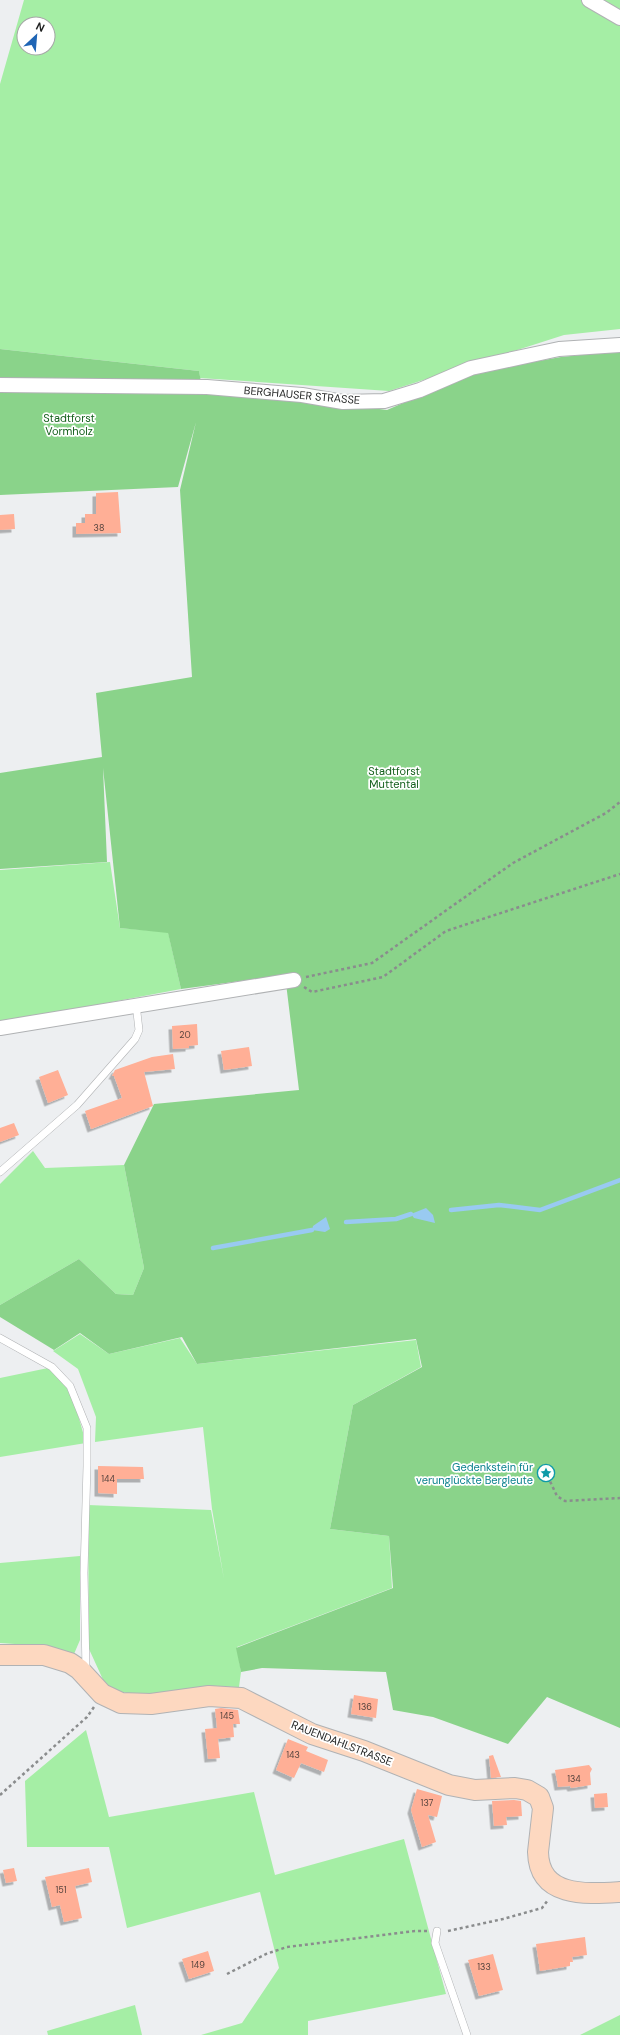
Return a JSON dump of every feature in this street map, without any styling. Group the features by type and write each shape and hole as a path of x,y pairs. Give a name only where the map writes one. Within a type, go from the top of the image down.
{"street":[{"path":"589,0 620,18"},
{"name":"BERGHAUSER STRASSE","path":"0,385 207,387 302,395 343,402 384,401 420,390 471,368 559,349 620,345"},
{"path":"0,1028 136,1004 294,980"},
{"name":"RAUENDAHLSTRASSE","path":"0,1655 30,1654 57,1658 70,1663 86,1676 102,1694 111,1699 132,1704 151,1704 209,1696 236,1697 250,1702 312,1734 364,1751 449,1785 476,1790 515,1788 526,1790 539,1797 543,1808 538,1852 540,1868 544,1874 558,1886 577,1893 620,1892"}],"lane":[{"path":"0,1172 76,1105 135,1039 139,1030 136,1004"},
{"path":"0,1338 52,1367 70,1386 87,1428 88,1466 84,1573 86,1676"},
{"path":"437,1931 436,1943 467,2035"}],"path":[{"path":"294,980 372,963 513,863 606,813 620,802"},
{"path":"294,980 312,992 383,977 446,931 620,874"},
{"path":"547,1475 557,1496 565,1501 620,1498"},
{"path":"0,1795 87,1717 102,1694"},
{"path":"227,1974 266,1954 287,1947 415,1931 445,1931 503,1919 542,1908 558,1886"}],"green space":[{"path":"24,0 620,0 620,329 564,335 389,391 200,378 199,371 0,349 0,84 16,28 16,56 56,56 56,16 19,16"},
{"name":"Stadtforst Muttental","path":"0,349 199,371 203,393 301,399 387,410 475,372 561,357 620,351 620,1728 547,1697 508,1744 433,1717 393,1710 386,1672 262,1668 241,1672 236,1648 393,1588 389,1536 330,1529 353,1405 422,1367 416,1339 197,1364 182,1337 109,1354 80,1333 54,1350 0,1317 0,1305 79,1259 116,1294 133,1295 144,1268 124,1165 154,1104 299,1090 285,975 181,989 168,933 120,928 103,768 107,862 0,869 0,773 102,757 96,693 192,677 180,490 196,422 178,487 0,495"},
{"path":"110,862 120,928 168,932 181,989 0,1023 0,870"},
{"path":"33,1151 45,1168 124,1165 144,1268 133,1295 116,1294 79,1259 0,1305 0,1184"},
{"path":"80,1334 109,1354 180,1338 197,1364 416,1340 421,1367 353,1405 330,1529 389,1536 392,1588 237,1647 241,1672 239,1687 208,1687 155,1694 141,1694 115,1690 105,1684 89,1649 88,1505 211,1510 224,1579 212,1509 203,1427 95,1442 96,1417 78,1369 53,1351"},
{"path":"48,1368 68,1380 86,1443 0,1457 0,1378"},
{"path":"80,1556 80,1640 74,1654 44,1646 0,1643 0,1563"},
{"path":"86,1730 109,1817 254,1792 275,1875 404,1839 446,1994 308,2021 308,2035 201,2035 242,2023 279,1968 260,1892 127,1928 109,1847 27,1847 25,1781"},
{"path":"135,2005 142,2035 48,2035 47,2031"},
{"path":"620,2015 620,2035 580,2035"}],"water":[{"path":"426,1208 433,1215 435,1223 414,1218 411,1214"},
{"path":"326,1217 330,1229 325,1232 312,1230 313,1226"}],"building":[{"path":"118,492 121,533 76,534 76,523 85,523 85,514 96,514 96,493"},
{"path":"14,514 15,529 0,530 0,515"},
{"path":"197,1024 198,1045 189,1046 189,1048 173,1049 172,1026"},
{"path":"249,1047 252,1066 224,1070 221,1051"},
{"path":"173,1054 175,1069 144,1072 153,1106 91,1129 85,1111 122,1098 114,1076 112,1076 115,1070 152,1057"},
{"path":"58,1070 68,1095 48,1103 39,1077"},
{"path":"14,1123 19,1135 0,1142 0,1128"},
{"path":"98,1466 143,1467 144,1479 117,1479 117,1494 98,1493"},
{"path":"354,1695 378,1699 376,1718 351,1714"},
{"path":"221,1708 238,1710 240,1724 233,1724 234,1737 218,1739 220,1758 208,1759 205,1729 217,1728 215,1709"},
{"path":"288,1739 308,1747 306,1751 328,1760 324,1772 301,1763 294,1778 276,1770"},
{"path":"493,1755 501,1777 491,1778 489,1756"},
{"path":"589,1765 592,1769 590,1773 591,1785 571,1788 570,1786 558,1787 555,1770"},
{"path":"417,1789 442,1796 437,1817 428,1815 436,1842 422,1847 411,1810"},
{"path":"607,1793 608,1807 595,1808 594,1794"},
{"path":"492,1801 521,1801 522,1816 506,1817 507,1825 494,1826"},
{"path":"14,1868 17,1881 6,1883 3,1870"},
{"path":"89,1868 92,1882 75,1886 82,1918 64,1922 60,1905 52,1907 45,1877"},
{"path":"585,1937 587,1955 572,1957 573,1962 570,1962 570,1966 540,1971 536,1944"},
{"path":"208,1951 214,1971 189,1979 182,1959"},
{"path":"493,1954 503,1990 479,1996 468,1960"}],"waterway":[{"path":"451,1210 499,1205 540,1210 620,1180"},
{"path":"346,1222 396,1219 411,1214"},
{"path":"213,1248 312,1230"}],"place":[{"name":"Gedenkstein für verunglückte Bergleute","path":"546,1473"}],"park label":[{"name":"Stadtforst Vormholz","path":"69,424"}]}
